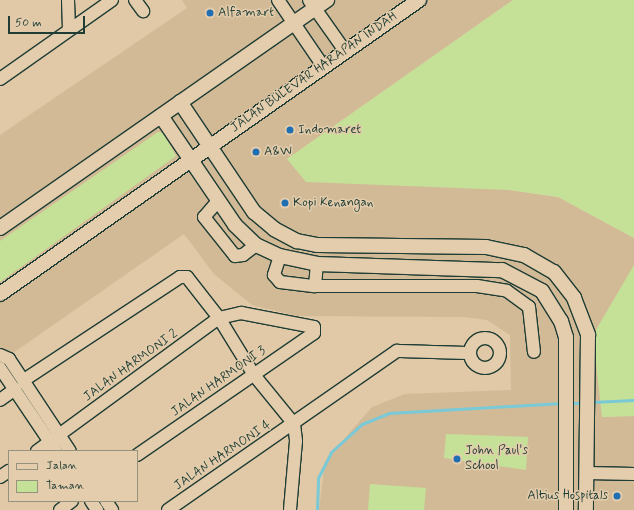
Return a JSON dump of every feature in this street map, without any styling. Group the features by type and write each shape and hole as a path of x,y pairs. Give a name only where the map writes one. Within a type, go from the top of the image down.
{"street":[{"path":"68,0 69,29"},
{"path":"0,79 112,0"},
{"path":"135,0 143,11"},
{"path":"278,0 295,22 324,66"},
{"path":"0,228 295,22 312,4 327,0"},
{"name":"JALAN BULEVAR HARAPAN INDAH","path":"0,294 419,0"},
{"path":"312,4 345,51"},
{"path":"180,102 254,212 274,229 297,241 318,245 486,247 524,255 554,272 582,314 588,335 589,382 586,510"},
{"path":"161,116 218,201 256,245 280,256 317,264 478,267 502,270 542,290 561,321 566,337 566,510"},
{"path":"218,201 204,217 235,256 243,255 256,245"},
{"path":"280,256 274,275 276,280 315,286 477,286 507,291 527,304 534,352"},
{"path":"315,286 317,264"},
{"path":"477,286 478,267"},
{"path":"24,380 182,276 189,278 219,318 254,375 294,424 296,441 290,510"},
{"path":"527,304 542,290"},
{"name":"JALAN HARMONI 3","path":"138,454 254,375 315,329 241,313 219,318"},
{"name":"JALAN HARMONI 2","path":"39,450 55,443 219,318"},
{"name":"JALAN HARMONI 4","path":"168,510 294,424 397,351 469,353"},
{"path":"0,357 9,359 24,380 55,443"},
{"path":"0,368 55,443 68,450"},
{"path":"0,400 15,389"},
{"path":"587,473 634,474"},
{"path":"60,510 71,502"}],"shaded area":[{"path":"182,0 513,0 287,159 558,197 634,238 634,265 623,287 602,417 634,416 634,510 319,510 325,461 372,407 405,394 511,390 510,335 487,320 464,317 297,316 252,305 214,274 184,234 0,362 0,135 187,8"}],"green space":[{"path":"513,0 634,0 634,238 558,197 509,190 306,182 287,159"},
{"path":"158,132 163,133 176,156 0,282 0,241"},
{"path":"634,265 634,416 602,417 593,335"},
{"path":"446,434 528,437 526,470 444,458"},
{"path":"370,484 426,488 424,510 368,510"}],"waterway":[{"path":"592,402 634,400"},
{"path":"317,510 318,478 331,452 362,424 389,413 562,403"},
{"path":"570,403 584,403"}],"place":[{"name":"Alfamart","path":"210,13"},
{"name":"Indomaret","path":"290,130"},
{"name":"A&W","path":"256,152"},
{"name":"Kopi Kenangan","path":"285,203"},
{"name":"John Paul's School","path":"457,459"},
{"name":"Altius Hospitals","path":"617,496"}]}
